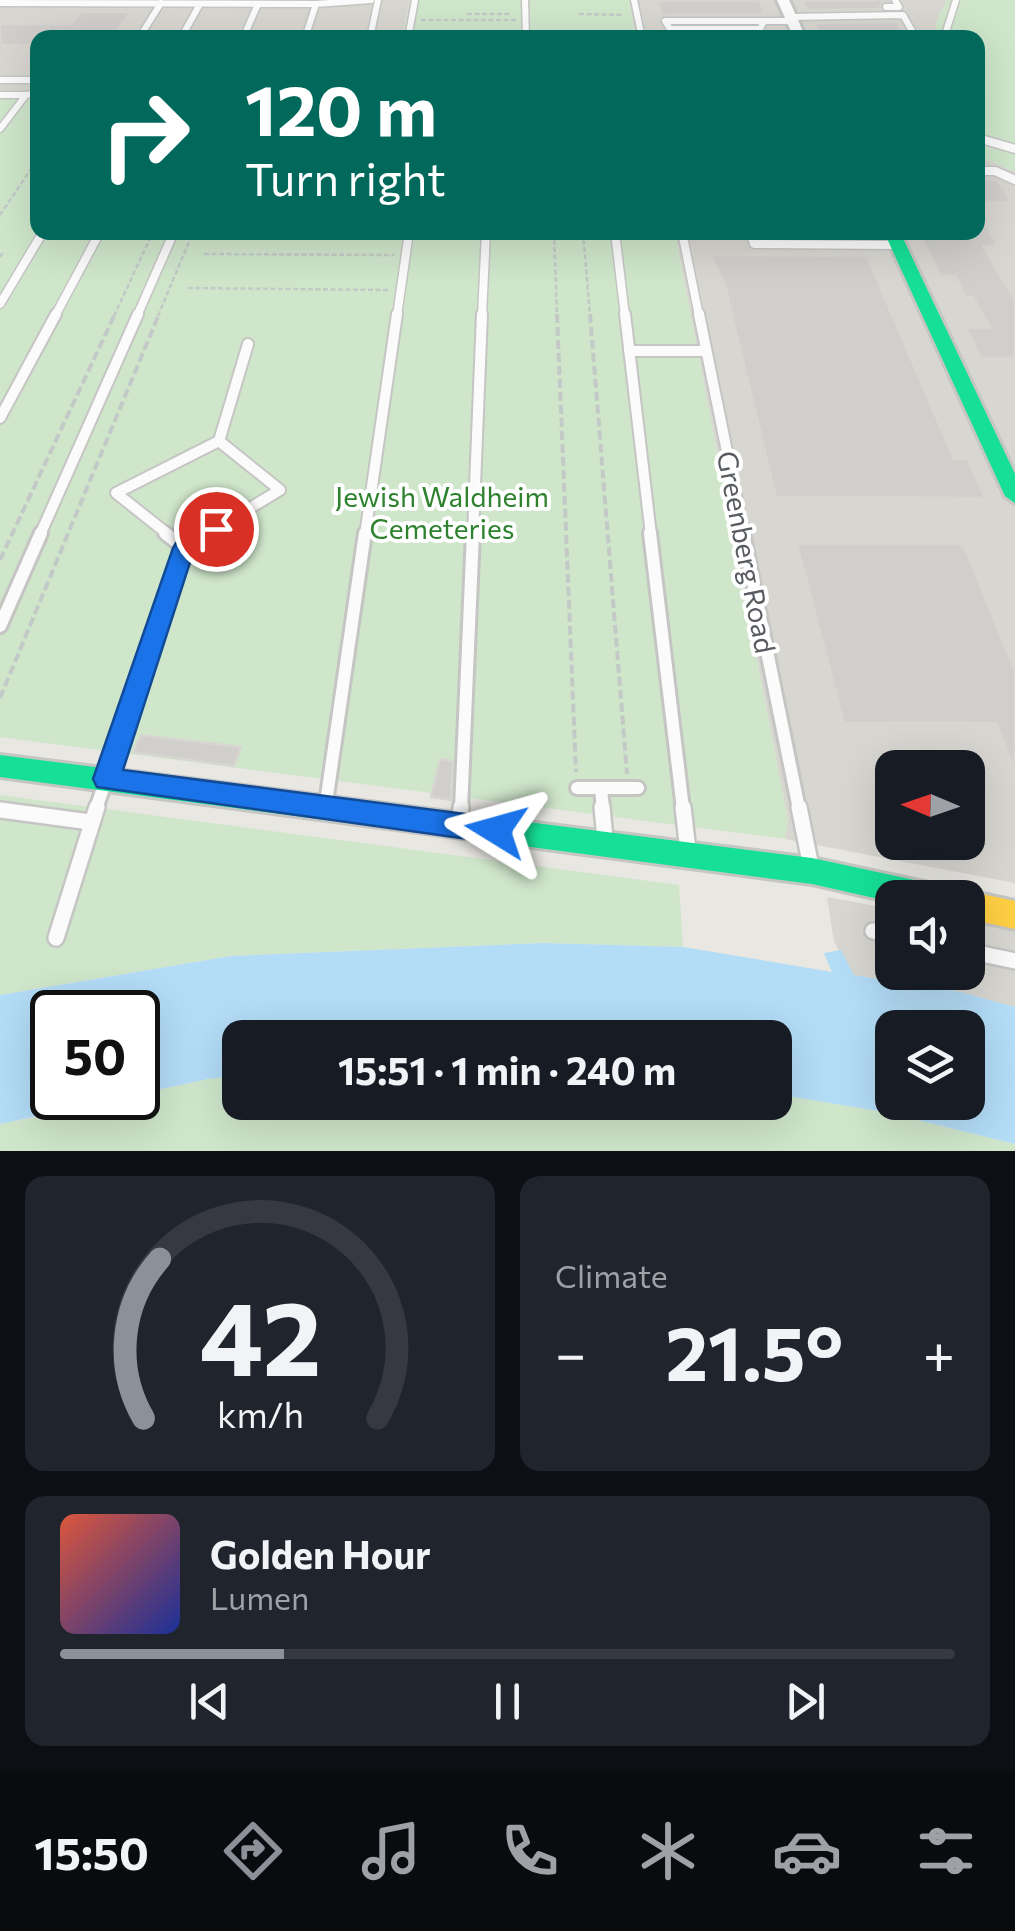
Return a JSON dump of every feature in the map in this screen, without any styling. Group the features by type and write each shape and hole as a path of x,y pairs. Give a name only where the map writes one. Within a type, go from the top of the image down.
{"main road":[{"path":"895,240 1015,496"},
{"path":"0,766 812,871 875,885"},
{"path":"985,909 1015,915"}],"lane":[{"path":"0,3 316,4 375,0 371,30"},
{"path":"410,30 415,0"},
{"path":"526,0 526,30"},
{"path":"634,0 640,30"},
{"path":"764,21 760,30 667,28 665,20 764,21 788,11 899,7 895,0"},
{"path":"947,30 956,0"},
{"path":"144,30 161,4"},
{"path":"185,30 200,4"},
{"path":"247,30 258,4"},
{"path":"308,30 316,4"},
{"path":"788,11 903,15 911,30"},
{"path":"0,80 30,80"},
{"path":"0,94 30,94"},
{"path":"0,128 26,95"},
{"path":"985,140 1015,150"},
{"path":"985,171 1015,180"},
{"path":"0,304 38,240"},
{"path":"0,418 96,240"},
{"path":"0,626 170,240"},
{"path":"326,808 408,240"},
{"path":"460,826 486,240"},
{"path":"616,240 688,855"},
{"name":"Greenberg Road","path":"684,240 812,871"},
{"path":"753,240 754,244 867,240"},
{"path":"184,548 116,493 219,441 248,344"},
{"path":"629,351 706,351"},
{"path":"56,938 90,822 184,548 280,490 219,441"},
{"path":"577,788 633,788"},
{"path":"601,788 605,844"},
{"path":"0,810 90,822"},
{"path":"985,955 1015,961"}],"path":[{"path":"467,14 526,17"},
{"path":"579,14 637,14"},
{"path":"412,20 526,17"},
{"path":"0,215 30,170"},
{"path":"0,560 149,240"},
{"path":"0,698 190,240"},
{"path":"554,240 577,788"},
{"path":"584,240 633,788"},
{"path":"0,257 4,251"},
{"path":"204,254 406,255"},
{"path":"188,288 400,290"}],"shaded area":[{"path":"0,0 410,0 404,30 30,30 30,90 0,90"},
{"path":"629,0 947,0 935,30 635,30"},
{"path":"985,159 1015,172 1015,883 895,860 985,860 985,750 875,750 875,856 785,839 788,821 676,240 985,240"},
{"path":"827,897 875,906 875,978 854,975 834,942"},
{"path":"985,926 1015,932 1015,1007 948,990 985,990"}],"green space":[{"path":"410,0 629,0 635,30 404,30"},
{"path":"947,0 1015,0 1015,172 985,159 985,30 936,30"},
{"name":"Jewish Waldheim Cemeteries","path":"0,90 30,90 30,240 676,240 788,821 785,839 0,737"},
{"path":"0,795 679,885 683,947 543,943 231,956 0,995"},
{"path":"222,1078 222,1120 792,1120 792,1097 875,1110 875,1120 918,1120 1015,1144 1015,1151 0,1151 0,1124 30,1118 160,1120 160,1089"}],"water":[{"path":"543,943 683,947 832,972 824,953 841,950 854,975 875,978 875,990 948,990 1015,1007 1015,1144 918,1120 985,1120 985,1010 875,1010 875,1110 792,1097 792,1020 222,1020 222,1078 160,1089 160,990 30,990 30,1118 0,1124 0,995 231,956"}],"building":[{"path":"657,0 759,0 765,14 661,15"},
{"path":"802,0 883,1 879,9 807,10"},
{"path":"81,12 130,12 118,30 30,30 30,45 0,45 0,24 71,24"},
{"path":"897,22 902,30 817,30 814,23"},
{"path":"985,179 997,180 1011,202 985,202"},
{"path":"985,224 998,246 983,246 1015,300 1015,358 981,358 966,328 990,328 973,297 966,297 955,276 941,276 923,240 985,240"},
{"path":"710,255 867,256 954,459 968,459 985,498 776,497 724,282"},
{"path":"797,544 963,544 1015,671 1015,770 996,723 844,723"},
{"path":"141,735 241,747 234,766 133,752"},
{"path":"440,759 453,761 451,800 431,797"}],"traffic: fast":[{"path":"896,240 1015,496"},
{"path":"0,766 812,871 875,885"}],"traffic: slow":[{"path":"985,909 1015,915"}],"route":[{"path":"216,529 184,548 106,779 496,830"}]}
